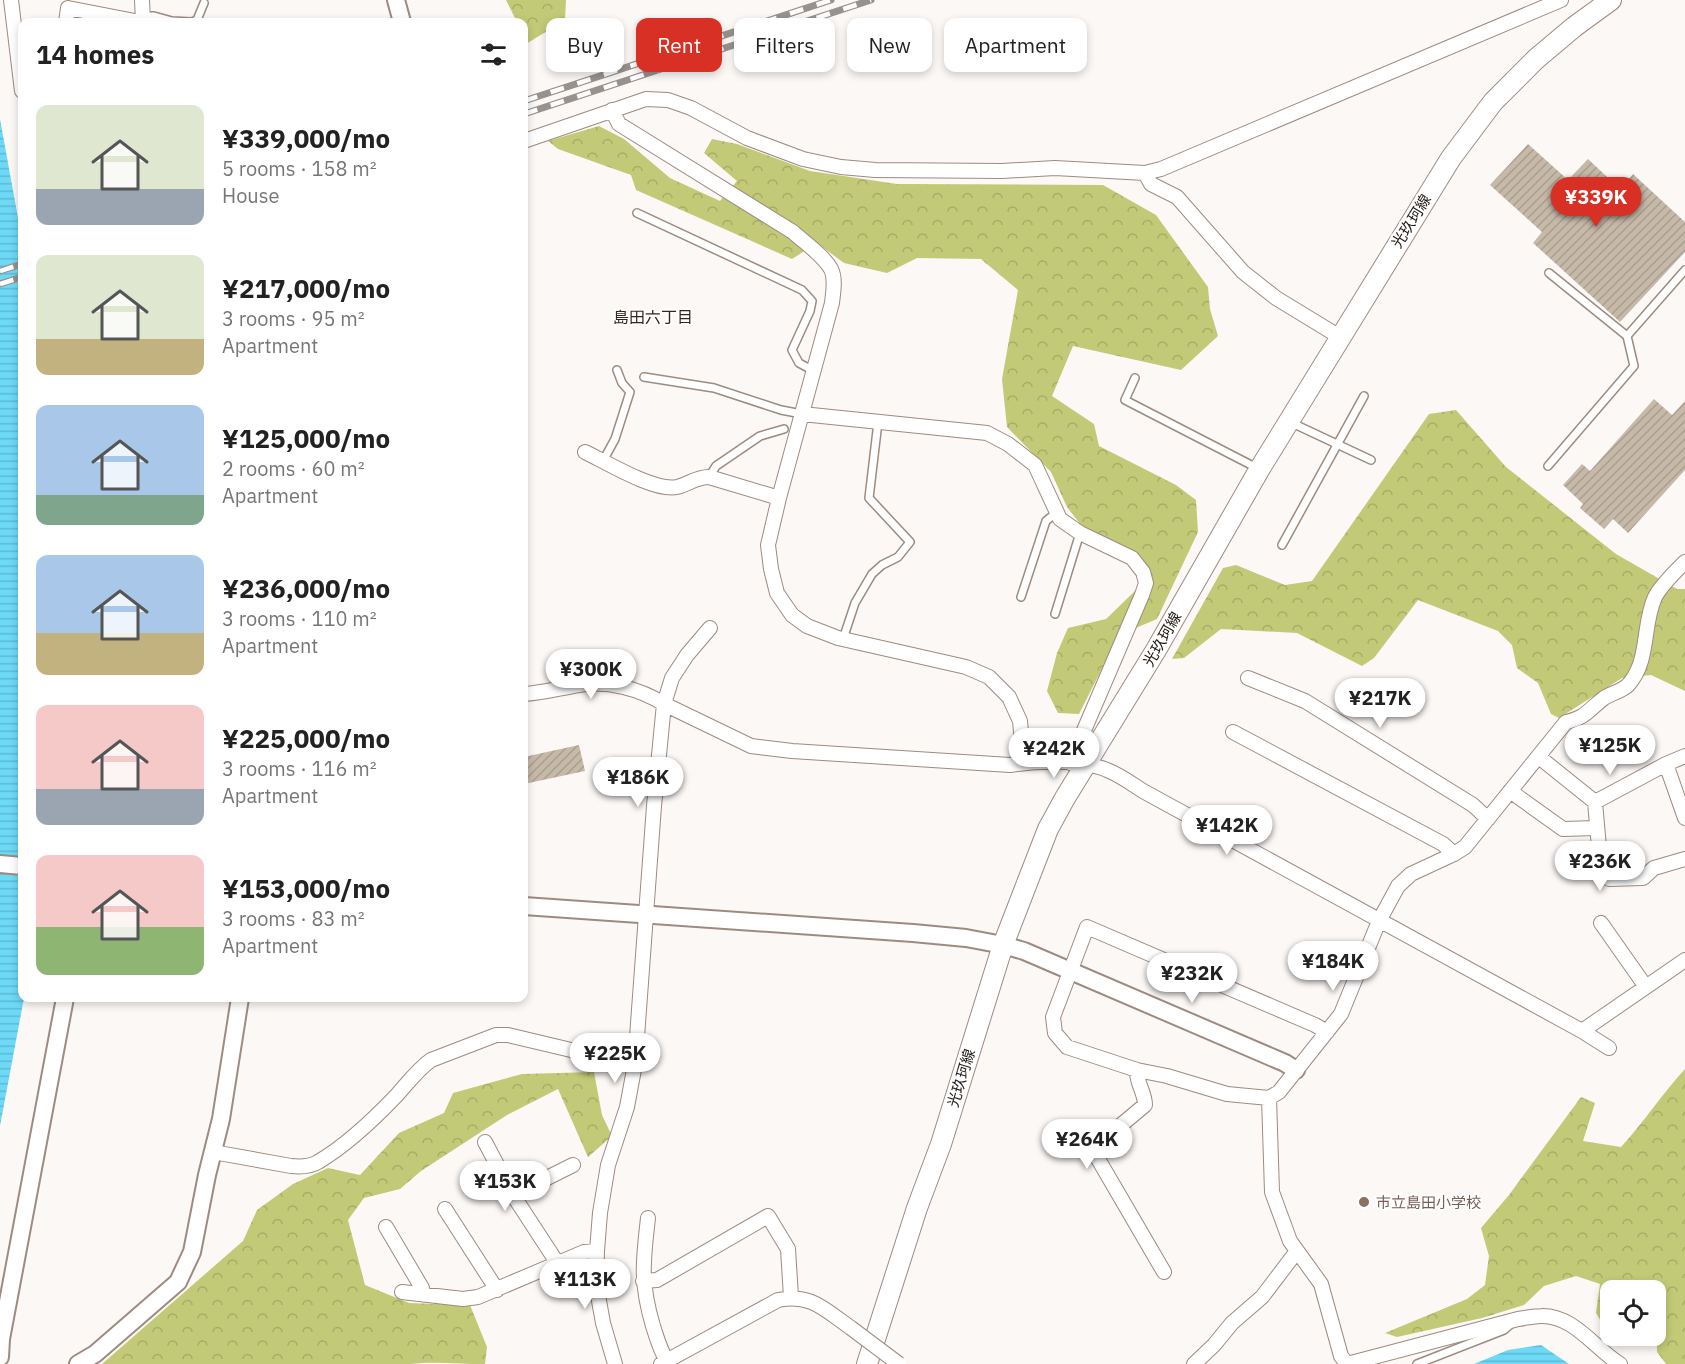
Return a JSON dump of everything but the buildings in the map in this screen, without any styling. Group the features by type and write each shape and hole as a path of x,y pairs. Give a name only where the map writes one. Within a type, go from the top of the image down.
{"main road":[{"name":"光玖珂線","path":"867,1364 917,1208 941,1144 1003,945 1048,829 1077,764 1129,696 1259,470 1444,167 1493,102 1536,59 1611,0"}],"street":[{"path":"11,0 18,58"},
{"path":"142,0 143,18"},
{"path":"396,0 401,18"},
{"path":"528,140 646,99 669,100 691,108 747,138 803,159 840,167 875,170 1002,171 1055,168 1145,172 1161,169 1561,0"},
{"path":"66,4 123,18"},
{"path":"612,110 619,124 793,232 817,253 831,270 832,303 768,544 777,593 792,615 807,626 843,639 966,667 989,677 1009,697 1020,722 1024,763"},
{"path":"1145,172 1151,184 1177,197 1243,272 1276,298 1340,337"},
{"path":"802,414 987,433 1008,444 1035,465 1060,519 1080,534 1132,558 1143,572 1146,583 1077,764"},
{"path":"585,452 637,478 665,487 677,487 699,477 708,477 779,498"},
{"path":"1327,1032 1316,1025 1087,927 1053,1017 1055,1033 1067,1047 1137,1070 1167,1076 1227,1094 1269,1098 1279,1092 1296,1070 1327,1032 1341,1014 1379,921 1398,886 1411,874 1465,847 1566,722 1581,719 1604,699 1627,686 1637,672 1643,656 1647,616 1656,595 1685,562"},
{"path":"615,1364 603,1323 596,1284 597,1251 600,1213 608,1165 627,1107 636,1065 654,806 664,704 672,678 711,628"},
{"path":"1248,678 1305,701 1473,806 1488,819"},
{"path":"528,694 556,691 580,684 621,686 651,696 751,746 792,751 1010,765 1077,764 1106,769 1609,1048"},
{"path":"1233,732 1443,844 1454,854"},
{"path":"1595,802 1685,756"},
{"path":"1539,757 1595,802 1601,870 1609,879 1643,878 1654,868 1685,859"},
{"path":"1666,764 1685,818"},
{"path":"1510,791 1563,830 1597,828"},
{"path":"0,864 18,866"},
{"path":"528,906 913,933 966,938 1003,945 1070,970 1285,1063 1296,1070"},
{"path":"1601,924 1646,987"},
{"path":"1582,1031 1685,960"},
{"path":"0,1357 65,1002"},
{"path":"78,1364 95,1354 178,1282 192,1252 221,1119 239,1002"},
{"path":"213,1152 291,1166 303,1167 317,1162 360,1130 431,1060 496,1035 508,1035 571,1050 586,1050 638,1040"},
{"path":"1137,1070 1136,1079 1145,1100 1145,1106 1096,1146 1094,1152 1164,1272"},
{"path":"1269,1098 1272,1192 1290,1241 1320,1284 1341,1356 1347,1364 1518,1319 1542,1315 1560,1319 1574,1327 1620,1364"},
{"path":"485,1142 513,1195 558,1264"},
{"path":"513,1195 573,1165"},
{"path":"445,1209 497,1290"},
{"path":"643,1281 657,1280 768,1216 788,1249 791,1297"},
{"path":"648,1218 642,1264 645,1298 661,1350 673,1361 762,1307 778,1299 791,1297 806,1298 899,1364"},
{"path":"386,1227 422,1288 423,1294"},
{"path":"402,1292 464,1299 478,1297 584,1252 597,1251"},
{"path":"1194,1364 1214,1346 1232,1323 1262,1297 1297,1251"}],"lane":[{"path":"198,18 204,3"},
{"path":"637,213 802,290 812,301 810,311 792,351 799,363 814,371"},
{"path":"1627,336 1685,270"},
{"path":"1548,466 1634,366 1627,336 1549,273"},
{"path":"603,461 615,439 630,392 622,383 617,369"},
{"path":"644,377 714,388 781,410 802,414"},
{"path":"1135,378 1125,400 1259,470"},
{"path":"1282,545 1364,396"},
{"path":"843,639 855,603 872,574 882,565 898,557 910,542 869,498 878,422"},
{"path":"1290,422 1371,460"},
{"path":"708,477 716,466 760,435 784,429"},
{"path":"1021,597 1046,521 1056,513"},
{"path":"1055,614 1080,534"},
{"path":"1417,1364 1504,1330 1518,1319"}],"green space":[{"path":"506,0 566,0 565,18 546,18 546,32 528,43 528,18 515,18"},
{"path":"599,126 624,139 670,178 720,201 737,181 704,153 712,139 737,144 810,171 897,184 1103,185 1156,215 1208,287 1210,309 1218,336 1181,370 1073,346 1052,396 1094,424 1099,446 1176,485 1196,500 1198,532 1157,619 1119,635 1079,714 1058,713 1047,691 1057,653 1068,628 1106,619 1137,589 1147,566 1130,549 1081,525 1067,507 1051,472 1007,427 1002,379 1018,290 981,259 917,258 887,273 844,263 817,243 792,259 636,190 631,175 558,149 548,141"},
{"path":"1456,410 1506,467 1616,554 1677,589 1685,589 1685,691 1651,675 1622,678 1559,718 1551,714 1538,683 1517,668 1512,645 1498,631 1418,600 1374,658 1362,666 1297,633 1221,629 1184,658 1172,659 1223,568 1236,565 1285,585 1312,581 1429,414"},
{"path":"1685,1069 1685,1364 1666,1364 1657,1352 1657,1346 1666,1346 1666,1280 1600,1280 1600,1284 1576,1276 1544,1286 1524,1305 1482,1318 1397,1337 1385,1333 1467,1299 1485,1285 1489,1256 1481,1228 1509,1195 1581,1097 1595,1103 1583,1141 1621,1147"},
{"path":"594,1072 602,1115 612,1136 588,1157 558,1089 507,1115 421,1171 400,1189 364,1198 348,1220 365,1285 409,1303 470,1305 487,1347 485,1364 102,1364 243,1241 257,1210 293,1184 328,1168 360,1175 399,1133 444,1113 453,1093 522,1074"},
{"path":"1600,1284 1600,1320 1596,1313"}],"water":[{"path":"0,119 18,218 18,1002 23,1002 0,1126"},
{"path":"1541,1345 1569,1364 1474,1364 1508,1350"}],"railway":[{"path":"528,100 831,0"},
{"path":"528,113 871,0"},
{"path":"0,271 18,265"},
{"path":"0,284 18,278"}],"place":[{"name":"市立島田小学校","path":"1364,1202"}],"district":[{"name":"島田六丁目","path":"653,317"}]}
